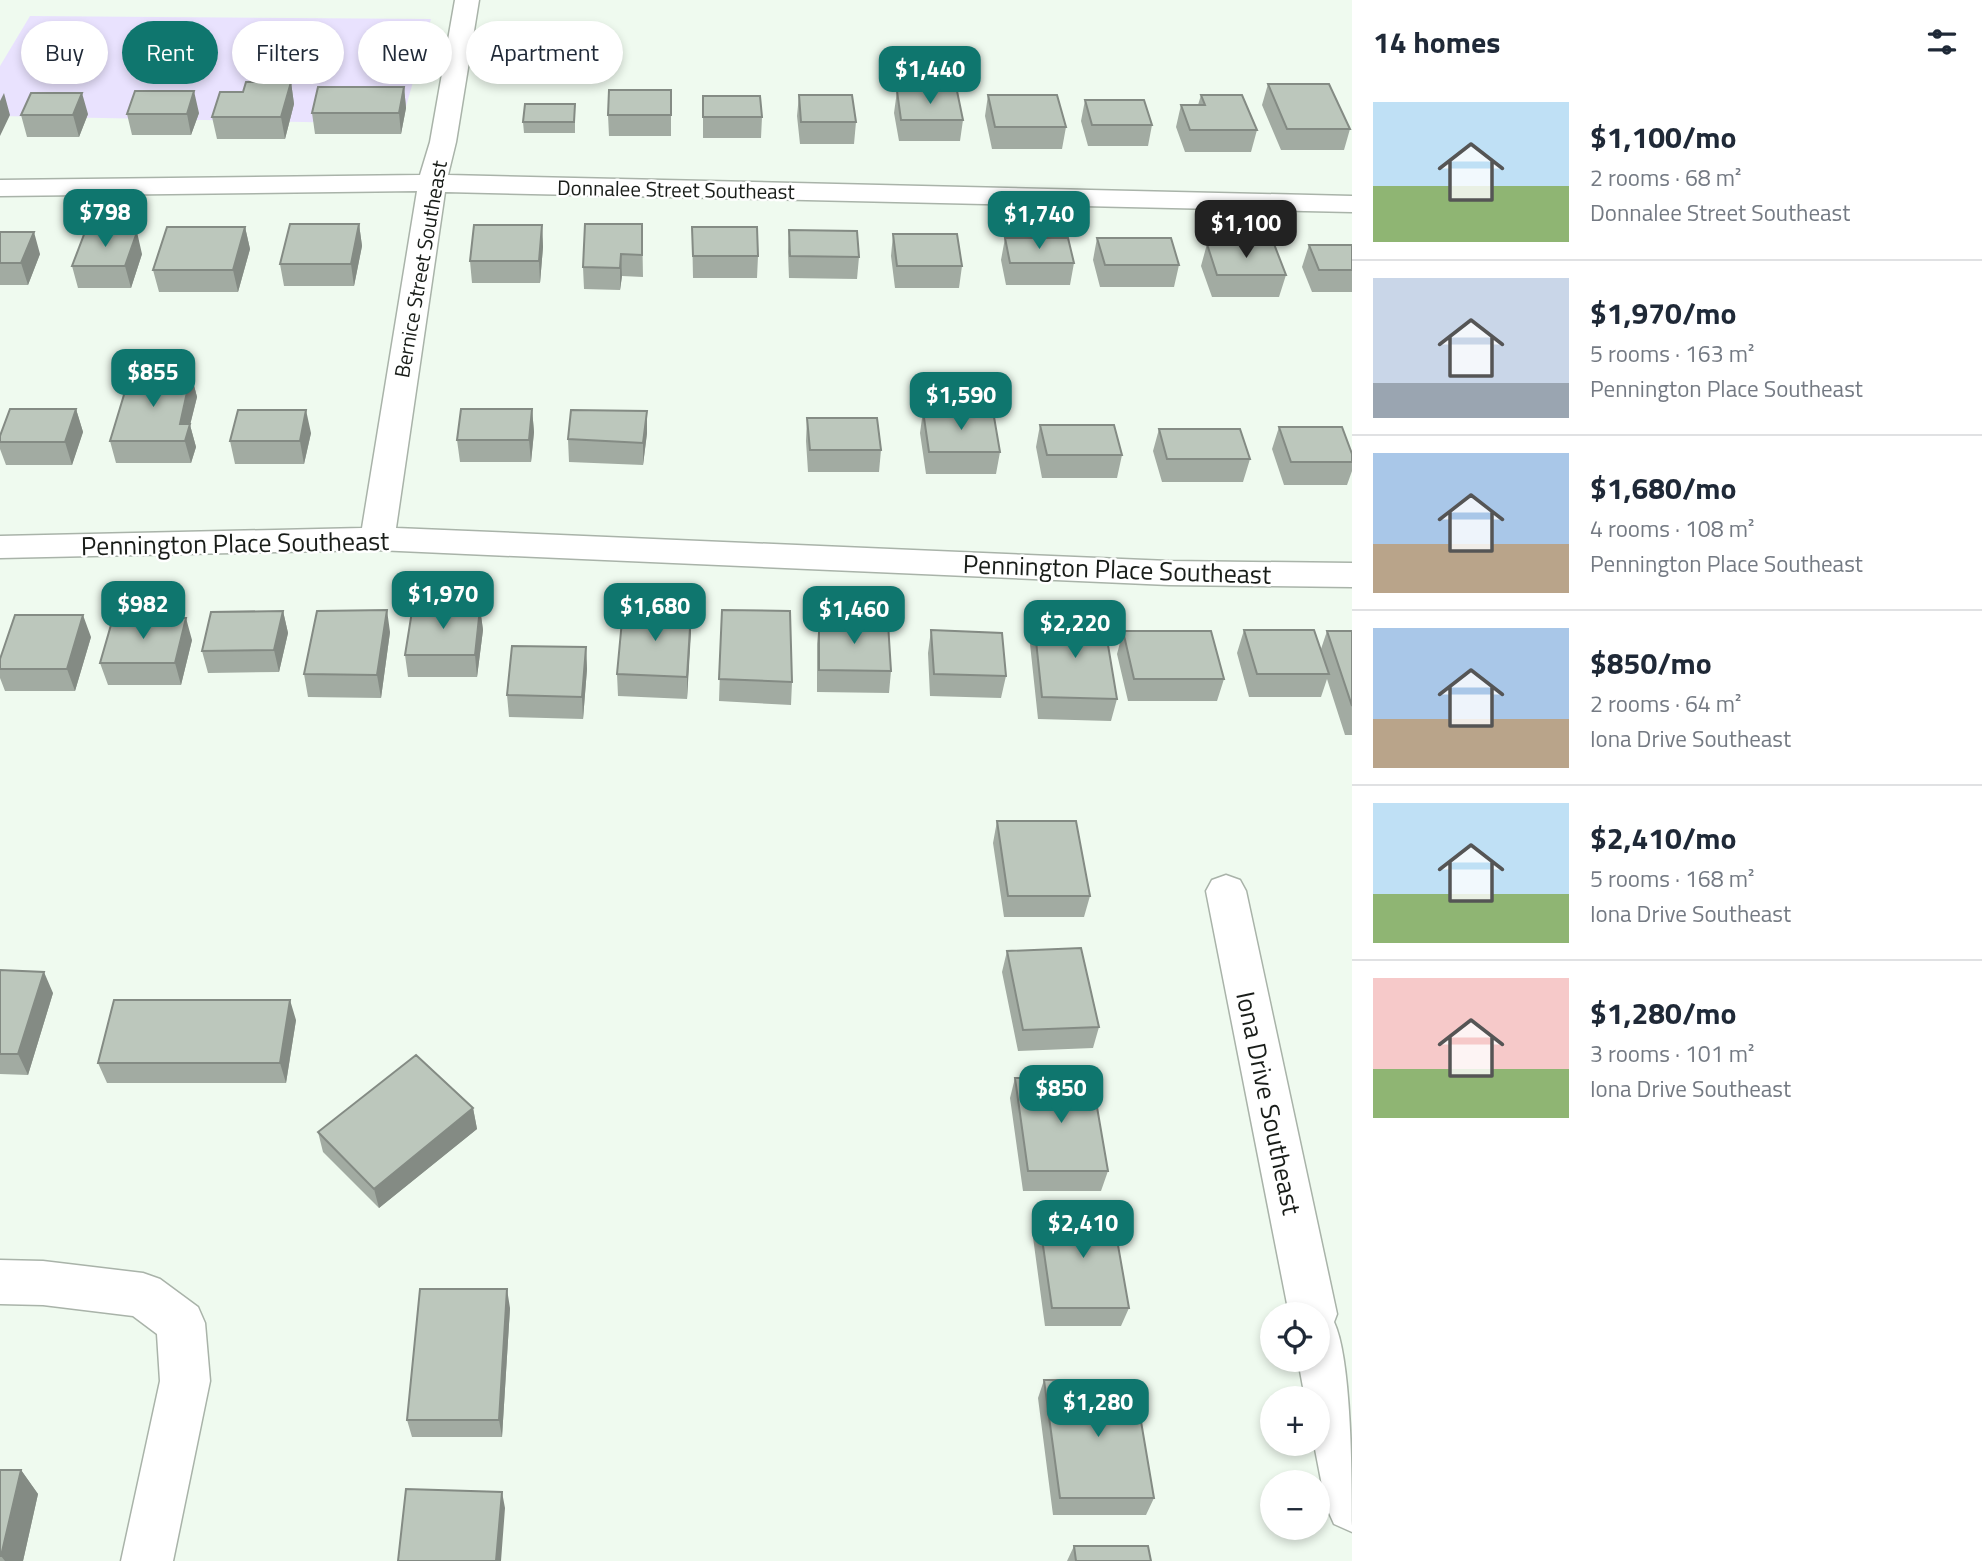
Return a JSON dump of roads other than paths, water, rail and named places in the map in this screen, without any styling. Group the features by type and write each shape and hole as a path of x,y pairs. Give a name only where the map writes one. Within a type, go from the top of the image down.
{"street":[{"name":"Bernice Street Southeast","path":"377,539 432,183 443,142 467,0"},
{"name":"Donnalee Street Southeast","path":"0,188 432,183 1352,204"},
{"name":"Pennington Place Southeast","path":"0,547 377,539 1169,573 1352,575"},
{"name":"Iona Drive Southeast","path":"1226,891 1311,1302"},
{"path":"0,1282 43,1283 143,1294 181,1324 185,1381 147,1561"},
{"path":"1325,1372 1352,1506"}]}
